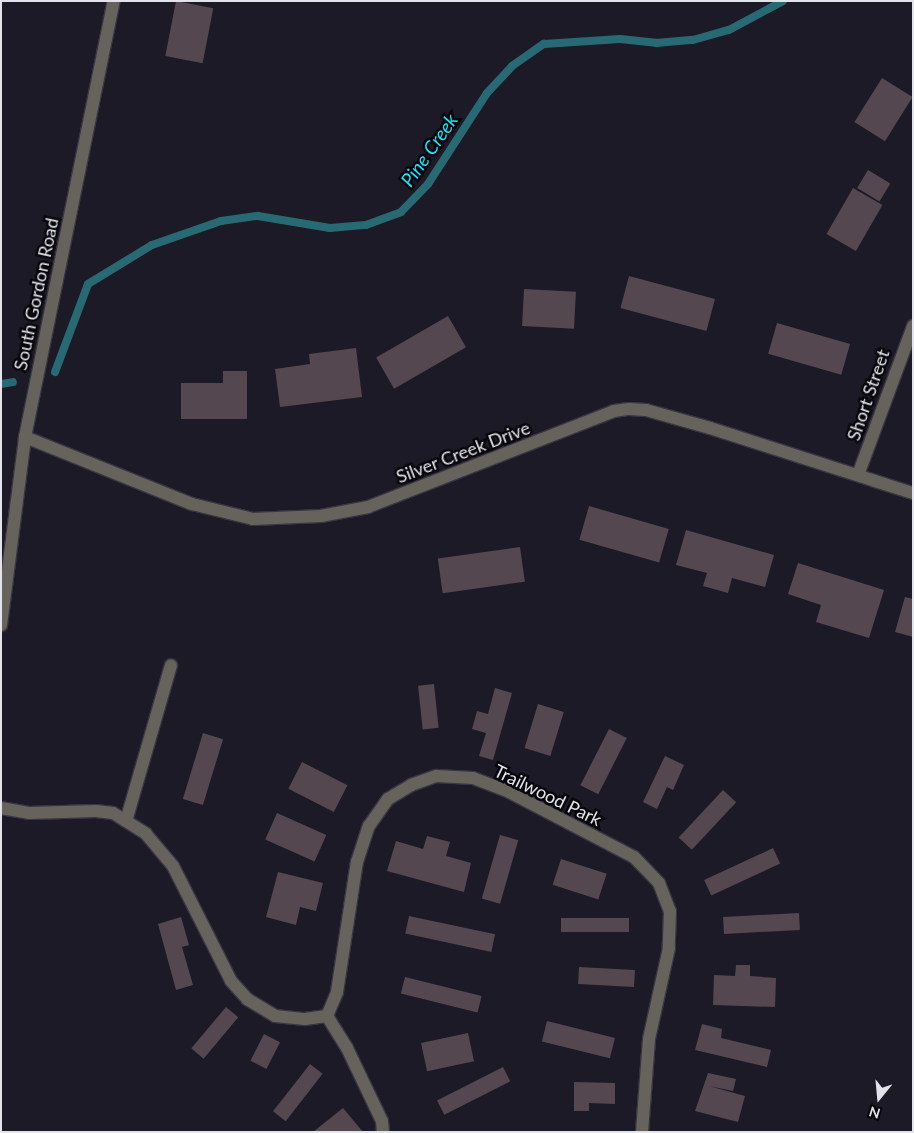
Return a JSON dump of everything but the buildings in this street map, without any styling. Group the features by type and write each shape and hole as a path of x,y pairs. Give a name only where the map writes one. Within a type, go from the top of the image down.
{"street":[{"name":"South Gordon Road","path":"1,626 25,437 114,1"},
{"name":"Short Street","path":"858,475 913,326"},
{"name":"Silver Creek Drive","path":"25,437 192,504 253,519 321,516 368,507 614,411 629,409 646,410 710,428 913,494"},
{"path":"126,821 172,666"},
{"name":"Trailwood Park","path":"327,1016 337,992 357,862 369,826 388,799 411,785 436,776 473,778 509,792 634,857 659,883 670,911 669,948 649,1039 642,1132"},
{"path":"1,808 66,814 96,811 113,813 146,834 173,866 231,981 247,999 275,1016 305,1019 327,1016 347,1048 382,1121 383,1132"}],"waterway":[{"name":"Pine Creek","path":"55,372 88,284 152,245 221,221 258,216 330,228 366,225 401,212 428,184 487,93 512,66 544,44 620,39 656,43 693,40 729,30 783,1"},
{"name":"Pine Creek","path":"1,384 13,382"}]}
